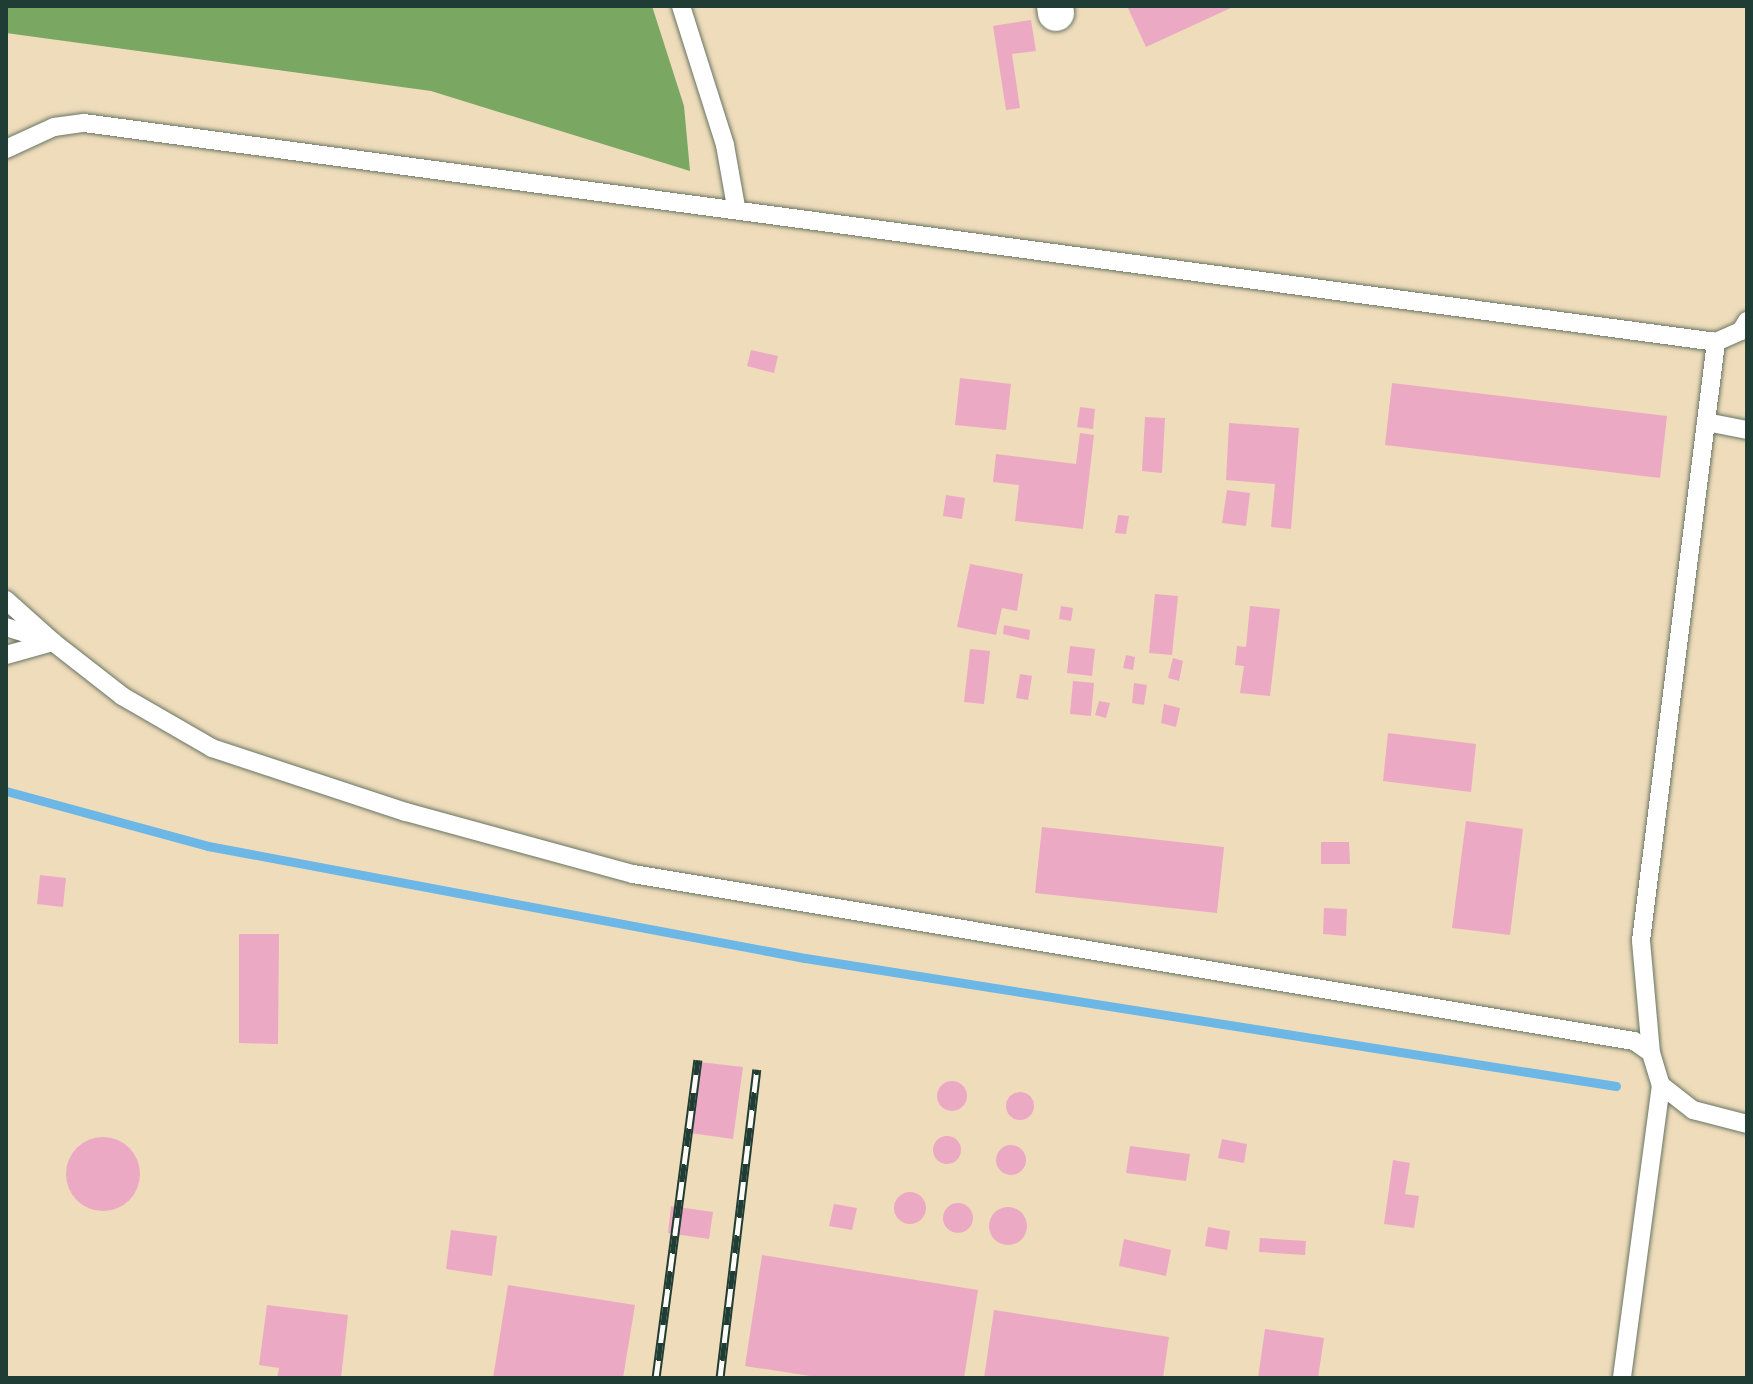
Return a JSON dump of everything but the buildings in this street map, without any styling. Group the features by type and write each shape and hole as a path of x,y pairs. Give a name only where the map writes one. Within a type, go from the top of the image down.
{"lane":[{"path":"681,6 725,145 736,207"},
{"path":"6,149 54,127 84,123 736,207 1716,342 1741,331 1747,321"},
{"path":"1622,1378 1661,1085 1651,1053 1641,941 1716,342"},
{"path":"1706,422 1747,430"},
{"path":"6,600 122,696 212,748 406,812 633,874 1634,1041 1651,1053"},
{"path":"6,627 53,642"},
{"path":"6,655 53,642"},
{"path":"1661,1085 1693,1110 1747,1124"}],"green space":[{"path":"6,6 652,6 684,106 690,171 431,91 6,33"}],"waterway":[{"path":"6,791 208,846 805,958 1616,1086"}],"railway":[{"path":"656,1378 698,1060"},
{"path":"720,1378 757,1069"}]}
